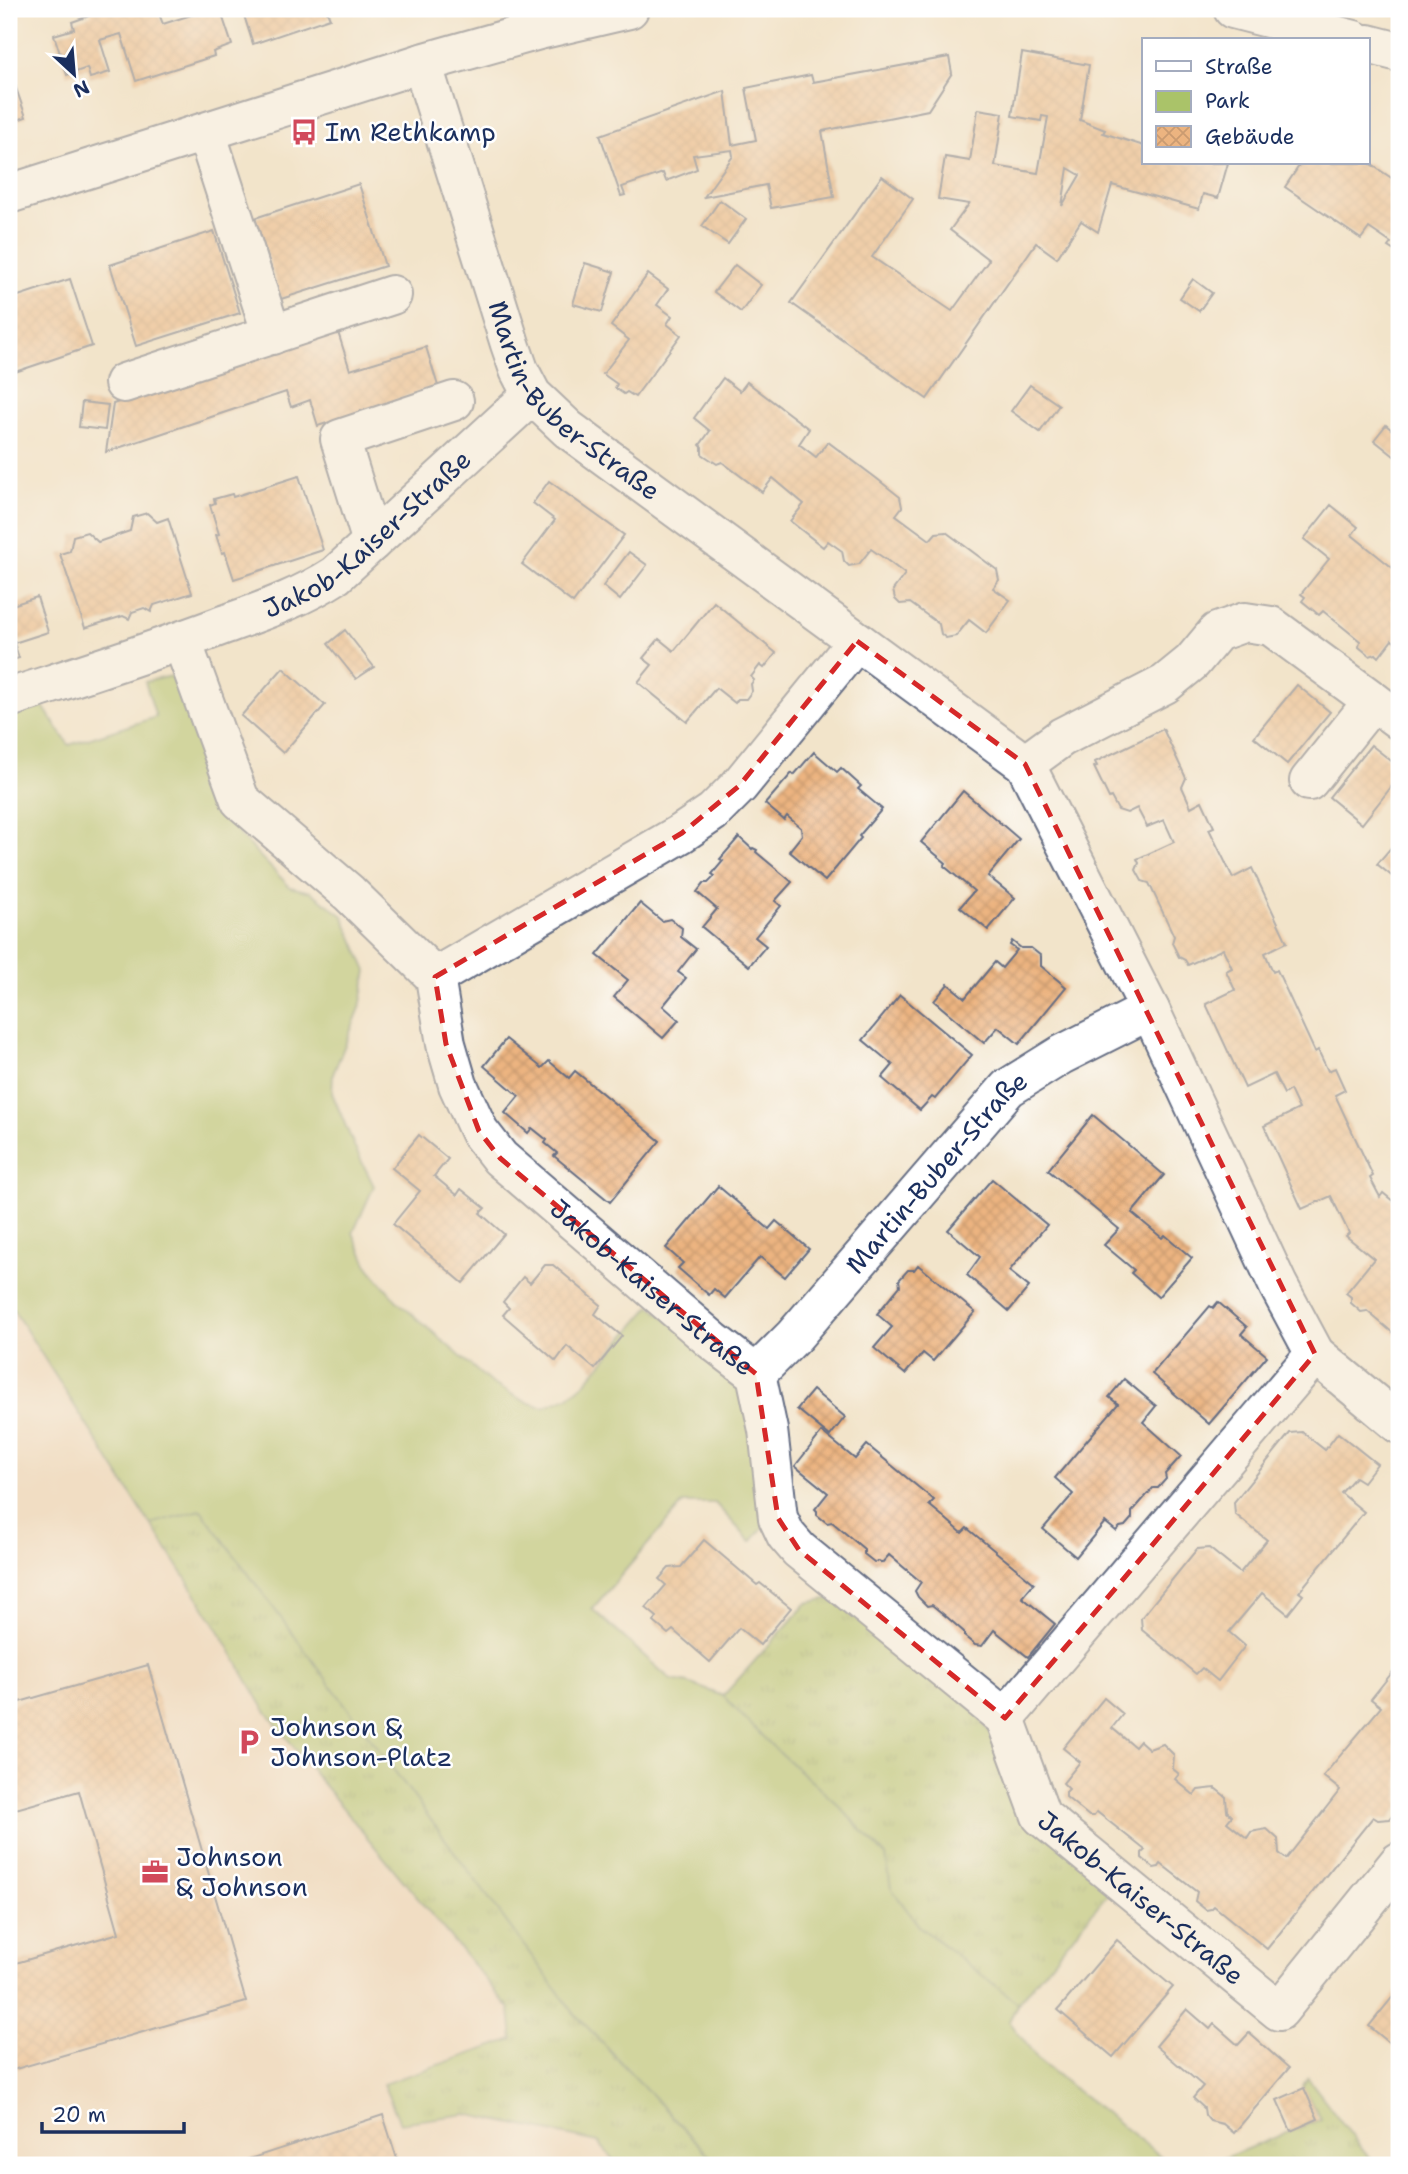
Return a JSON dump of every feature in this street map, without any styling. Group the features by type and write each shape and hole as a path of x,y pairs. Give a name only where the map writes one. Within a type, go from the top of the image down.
{"street":[{"path":"1233,9 1346,38"},
{"path":"9,194 422,63 613,10"},
{"path":"1370,45 1399,52"},
{"name":"Martin-Buber-Straße","path":"422,63 510,344 532,395 568,429 1025,764 1150,1010 1278,1286 1315,1354 1399,1424"},
{"path":"206,132 272,335"},
{"path":"124,383 392,295"},
{"name":"Jakob-Kaiser-Straße","path":"9,698 182,641 313,590 336,575 532,395"},
{"path":"372,542 340,439 454,401"},
{"path":"1025,764 1062,737 1165,684 1192,662 1217,632 1245,622 1271,626 1386,710 1308,781"},
{"path":"182,641 240,800 349,893 435,977 682,833 713,812 739,786 857,641"},
{"name":"Jakob-Kaiser-Straße","path":"435,977 446,1044 458,1085 479,1131 500,1158 713,1341 756,1374 768,1430 778,1518 786,1535 799,1550 1005,1718 1041,1815 1279,2011 1399,1862"},
{"name":"Martin-Buber-Straße","path":"756,1374 794,1336 1008,1088 1061,1055 1150,1010"},
{"path":"1005,1718 1315,1354"}],"highlighted area":[{"path":"857,641 1025,764 1315,1354 1005,1718 799,1550 778,1518 756,1374 500,1158 479,1131 446,1044 435,977 682,833 739,786"}],"shaded area":[{"path":"9,1303 150,1524 718,2165 9,2165"}],"green space":[{"path":"172,676 239,835 290,887 311,892 343,916 367,971 360,1008 333,1074 332,1093 374,1186 353,1233 369,1268 396,1300 491,1383 526,1402 543,1407 568,1397 585,1383 651,1306 731,1374 752,1409 765,1525 751,1542 715,1503 683,1503 592,1609 671,1680 688,1683 723,1696 772,1746 837,1804 886,1856 891,1888 919,1926 1018,2003 1009,2021 1039,2061 1172,2165 718,2165 574,2013 201,1510 150,1524 9,1303 9,703 42,705 69,745 156,717 145,682"},
{"path":"9,1120 155,1374 807,2165 618,2165 598,2142 466,2114 400,2123 383,2084 513,2039 510,2009 317,1777 263,1707 217,1627 9,1303"},
{"path":"713,1457 751,1542 715,1503 683,1503 592,1609 671,1680 688,1683 723,1696 807,1603 840,1596 974,1711 1109,1892 1018,2003 1009,2021 1039,2061 1170,2165 1017,2165 461,1596"},
{"path":"1308,2078 1377,2165 1207,2165 1321,2119 1302,2086"}],"building":[{"path":"90,9 157,9 163,24 210,9 220,9 232,45 213,52 214,56 136,81 121,34 100,40 110,72 90,78 87,68 67,75 54,35 74,29 72,22 92,15"},
{"path":"242,9 326,9 330,18 253,44"},
{"path":"1022,53 1089,65 1080,120 1105,130 1103,133 1142,145 1142,164 1228,164 1218,198 1203,194 1199,209 1112,185 1098,232 1081,221 1057,258 1036,243 927,399 791,303 882,176 913,199 872,257 952,311 989,260 950,230 969,204 938,199 945,157 970,161 978,109 1003,113 995,166 1038,173 1048,117 1042,116 1041,121 1012,116","holes":["1068,168 1080,175 1062,206"]},
{"path":"949,57 952,73 928,110 822,131 834,197 771,208 766,185 704,197 733,156 732,150 693,155 697,169 666,181 663,173 622,187 625,195 621,196 600,135 725,91 732,145 756,140 746,88 811,75 813,82"},
{"path":"9,68 26,117 9,123"},
{"path":"1300,164 1370,164 1399,183 1399,254 1388,247 1391,243 1369,228 1361,239 1285,187"},
{"path":"359,184 385,266 281,299 255,218"},
{"path":"720,200 746,219 728,244 702,226"},
{"path":"214,231 240,313 136,346 110,265"},
{"path":"585,263 614,272 602,312 573,304"},
{"path":"735,265 761,285 741,312 714,292"},
{"path":"648,274 668,289 657,305 672,316 667,324 681,335 635,397 615,388 617,384 603,374 629,340 611,326"},
{"path":"70,279 92,346 9,374 9,299"},
{"path":"1193,279 1212,293 1199,311 1180,298"},
{"path":"337,329 350,370 426,347 438,386 318,426 310,400 291,407 286,392 106,452 113,404"},
{"path":"723,378 740,391 747,382 809,429 799,444 816,457 828,442 876,478 900,497 902,507 896,515 930,540 936,533 946,532 997,570 999,580 993,588 1010,600 986,633 969,620 956,636 946,638 941,634 939,624 910,603 900,604 895,599 893,590 905,574 888,561 871,549 859,564 849,566 844,561 842,551 828,541 823,547 790,521 804,504 773,478 762,492 722,462 717,464 702,454 700,445 710,431 694,418"},
{"path":"1030,385 1059,405 1040,432 1011,411"},
{"path":"82,402 108,405 105,430 79,427"},
{"path":"1386,425 1399,436 1399,460 1374,440"},
{"path":"299,476 323,550 234,579 216,535 219,534 210,505 215,503 214,499 232,494 233,497"},
{"path":"549,481 624,535 573,603 522,564 555,520 533,503"},
{"path":"1331,505 1358,527 1352,535 1399,573 1399,645 1392,640 1379,657 1376,654 1370,656 1359,647 1360,641 1323,611 1319,615 1302,601 1305,597 1301,594 1329,559 1304,539"},
{"path":"147,513 157,522 168,518 192,593 154,605 151,612 144,608 132,612 129,619 123,616 85,628 60,554 70,551 73,536 87,532 98,542 130,531 133,517"},
{"path":"629,552 647,565 620,600 603,586"},
{"path":"37,597 48,632 14,643 19,658 9,661 9,606"},
{"path":"714,602 776,653 764,668 760,665 751,677 754,680 751,684 752,691 746,699 738,699 735,703 716,688 687,722 638,682 652,665 643,658 659,639 674,651"},
{"path":"345,630 374,667 356,679 328,644"},
{"path":"283,668 325,705 283,753 241,716"},
{"path":"1297,685 1330,712 1287,764 1254,737"},
{"path":"1163,729 1186,778 1182,787 1191,807 1202,801 1214,827 1209,829 1233,878 1252,868 1287,942 1265,953 1273,972 1277,970 1315,1052 1318,1050 1328,1071 1335,1068 1345,1090 1335,1095 1380,1197 1383,1193 1399,1206 1399,1338 1367,1311 1361,1312 1351,1303 1351,1297 1346,1293 1374,1259 1346,1236 1349,1233 1331,1196 1302,1209 1264,1126 1299,1109 1290,1090 1284,1094 1274,1074 1245,1088 1206,1004 1235,990 1226,971 1232,968 1223,949 1188,965 1179,957 1172,943 1174,936 1149,883 1142,881 1136,870 1139,863 1137,859 1174,842 1164,820 1147,827 1137,808 1127,813 1118,810 1094,767 1097,766 1095,762"},
{"path":"1371,745 1399,767 1399,777 1362,824 1329,797"},
{"path":"814,752 837,772 841,768 861,786 858,789 882,809 825,881 789,851 802,835 801,828 787,816 784,820 765,804"},
{"path":"963,791 1019,839 988,876 1015,898 988,930 960,907 974,891 921,842"},
{"path":"1399,827 1399,882 1377,864 1395,843 1394,834"},
{"path":"739,837 792,882 775,901 781,906 755,937 766,946 749,966 702,927 717,909 697,892 715,876 712,874 723,861 720,859"},
{"path":"640,903 662,921 670,919 682,928 681,937 696,949 678,972 686,978 663,1006 679,1020 663,1038 614,997 628,980 597,955"},
{"path":"1012,941 1021,948 1031,948 1041,956 1041,966 1066,987 1019,1044 998,1027 984,1043 934,1001 948,984 965,998 995,962 1002,968 1017,950 1010,945"},
{"path":"900,995 972,1055 935,1099 932,1097 920,1110 882,1078 893,1065 863,1040"},
{"path":"506,1039 542,1068 549,1061 569,1078 575,1071 660,1141 610,1202 554,1156 557,1153 545,1143 547,1140 532,1128 528,1133 505,1113 519,1096 484,1066"},
{"path":"1093,1115 1164,1175 1132,1213 1162,1238 1165,1235 1192,1258 1158,1297 1131,1273 1134,1270 1104,1245 1119,1229 1048,1170"},
{"path":"419,1135 448,1159 434,1176 457,1195 461,1189 485,1208 480,1213 504,1234 463,1283 393,1224 420,1191 392,1168"},
{"path":"992,1179 1047,1225 1009,1271 1029,1287 1009,1311 967,1275 980,1257 948,1230"},
{"path":"718,1186 769,1229 776,1221 809,1249 785,1277 760,1257 725,1298 714,1289 709,1295 678,1268 683,1263 666,1248"},
{"path":"545,1265 553,1265 601,1305 595,1314 622,1336 595,1369 567,1346 556,1361 503,1315 509,1308 503,1302 523,1277 530,1283"},
{"path":"918,1265 975,1312 933,1361 923,1353 905,1374 874,1348 892,1327 877,1314 900,1286 899,1280 908,1270 914,1270"},
{"path":"1218,1302 1247,1327 1241,1334 1267,1356 1209,1424 1152,1374 1210,1306 1213,1308"},
{"path":"1124,1379 1156,1406 1143,1422 1181,1456 1165,1474 1166,1479 1158,1488 1153,1488 1132,1512 1132,1518 1125,1526 1116,1531 1105,1522 1076,1557 1043,1529 1073,1494 1055,1478 1118,1404 1109,1397"},
{"path":"813,1390 845,1417 830,1436 797,1409"},
{"path":"822,1432 855,1459 867,1445 934,1500 929,1505 962,1533 967,1528 1034,1583 1022,1597 1055,1624 1028,1657 994,1630 982,1646 975,1645 948,1618 932,1605 927,1606 918,1597 915,1591 921,1582 889,1555 882,1563 874,1562 864,1554 864,1549 832,1522 827,1523 817,1515 815,1509 828,1493 795,1466"},
{"path":"1302,1432 1325,1450 1338,1433 1377,1464 1363,1482 1355,1477 1341,1493 1364,1512 1299,1592 1303,1595 1288,1614 1262,1593 1229,1632 1245,1646 1218,1681 1202,1668 1196,1674 1142,1630 1141,1618 1197,1549 1209,1548 1240,1573 1267,1540 1235,1514 1234,1502 1290,1433"},
{"path":"704,1540 757,1585 760,1583 791,1608 760,1645 739,1628 710,1662 673,1630 668,1634 654,1622 657,1617 646,1608 666,1585 659,1579 669,1568 681,1567"},
{"path":"1399,1664 1399,1807 1390,1819 1378,1820 1373,1817 1267,1949 1214,1906 1206,1910 1195,1901 1197,1892 1161,1864 1154,1868 1142,1858 1145,1850 1097,1812 1094,1816 1089,1816 1066,1797 1069,1789 1063,1783 1080,1762 1063,1748 1104,1698 1123,1714 1112,1728 1135,1747 1140,1741 1149,1749 1163,1744 1174,1755 1173,1769 1179,1774 1175,1779 1194,1795 1198,1790 1215,1788 1226,1797 1227,1811 1232,1816 1227,1822 1247,1838 1251,1832 1267,1829 1278,1839 1279,1853 1286,1859 1340,1790 1323,1776 1381,1707 1371,1699"},
{"name":"Johnson & Johnson","path":"148,1665 246,2002 9,2071 9,1965 119,1933 79,1791 9,1811 9,1705"},
{"path":"1117,1940 1173,1987 1113,2057 1058,2010"},
{"path":"1399,1989 1399,2046 1397,2049 1369,2026"},
{"path":"1187,2009 1210,2029 1214,2024 1238,2045 1249,2033 1289,2068 1234,2133 1223,2124 1210,2121 1204,2108 1193,2098 1203,2086 1156,2046"},
{"path":"1304,2088 1318,2119 1291,2131 1277,2100"},
{"path":"383,2115 399,2165 231,2165"}],"place":[{"name":"Im Rethkamp","path":"304,132"},
{"name":"Johnson & Johnson-Platz","path":"249,1742"},
{"name":"Johnson & Johnson","path":"155,1872"}]}
